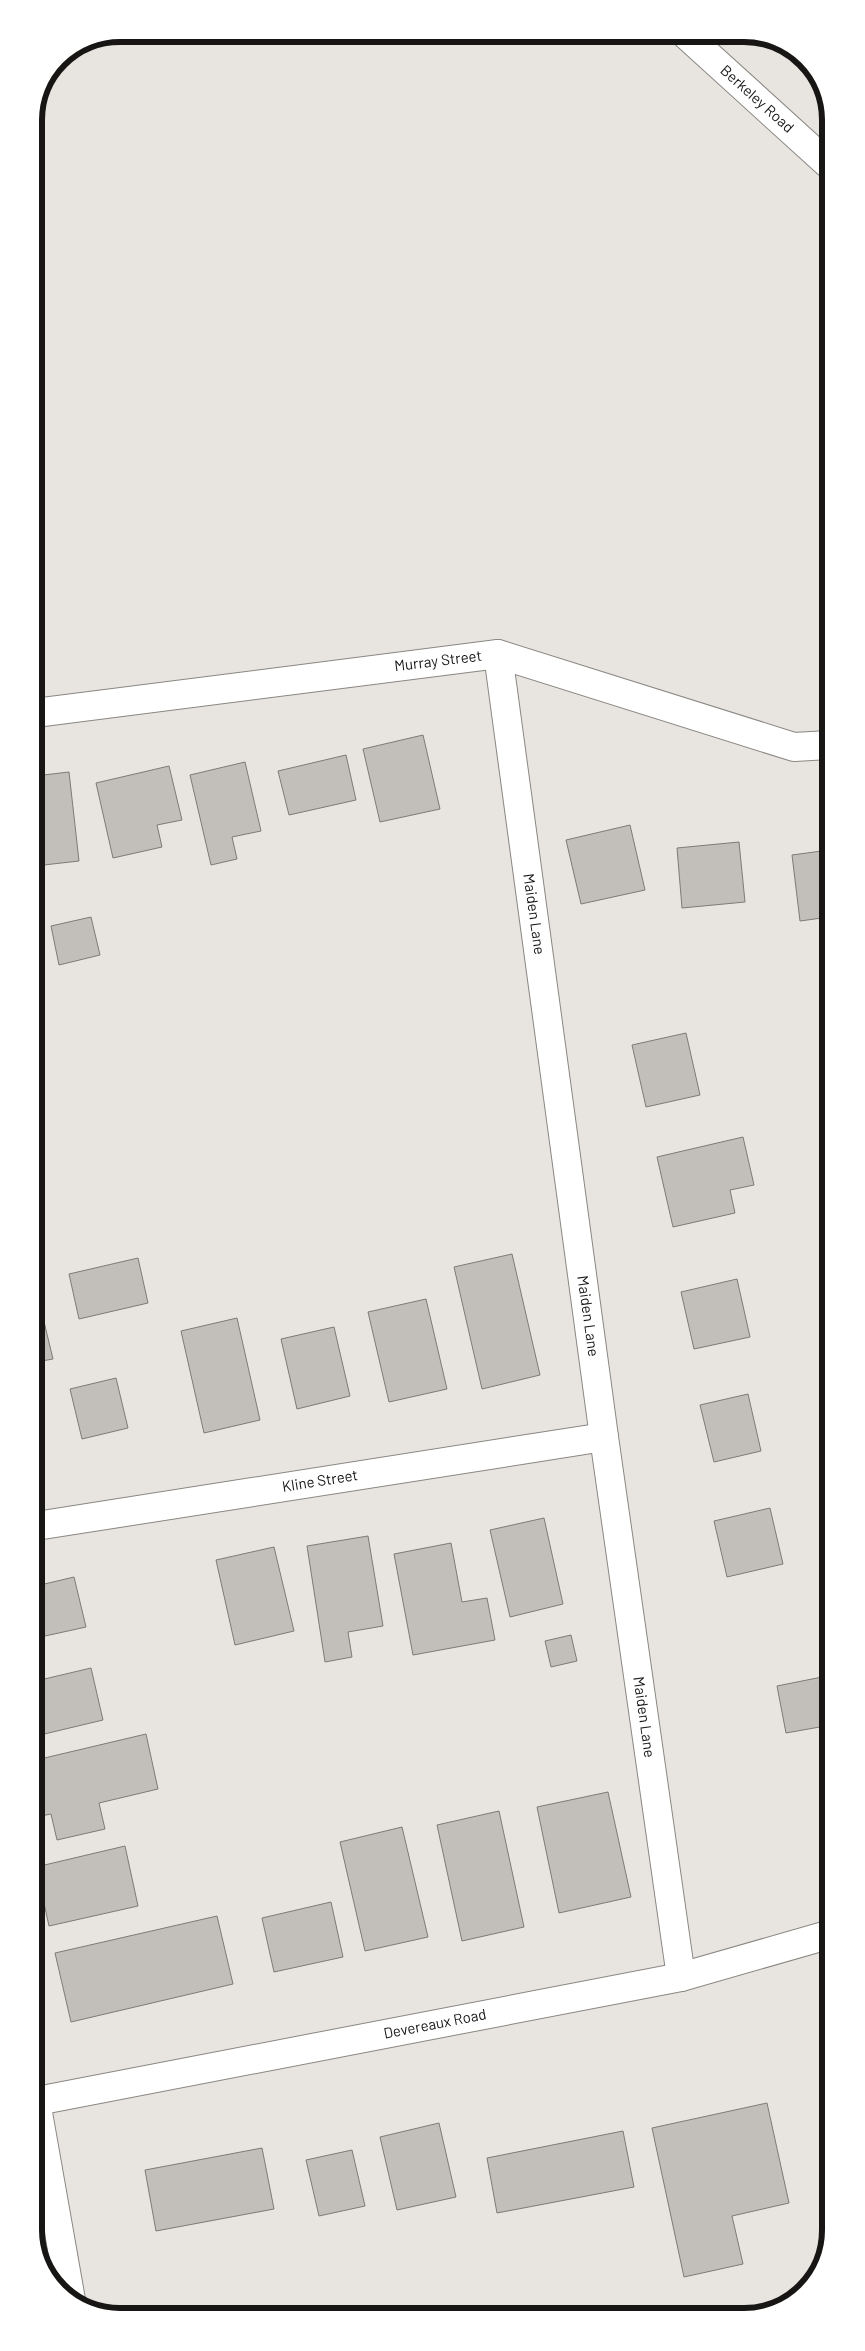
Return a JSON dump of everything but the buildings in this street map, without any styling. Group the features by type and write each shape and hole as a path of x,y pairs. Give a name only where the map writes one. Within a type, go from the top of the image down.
{"street":[{"name":"Berkeley Road","path":"695,43 822,159"},
{"name":"Murray Street","path":"43,712 498,654 794,748 822,746"},
{"name":"Maiden Lane","path":"498,654 604,1436 680,1977"},
{"name":"Kline Street","path":"42,1525 604,1436"},
{"name":"Devereaux Road","path":"42,2100 680,1977 822,1937"},
{"path":"42,2136 69,2289"}]}
